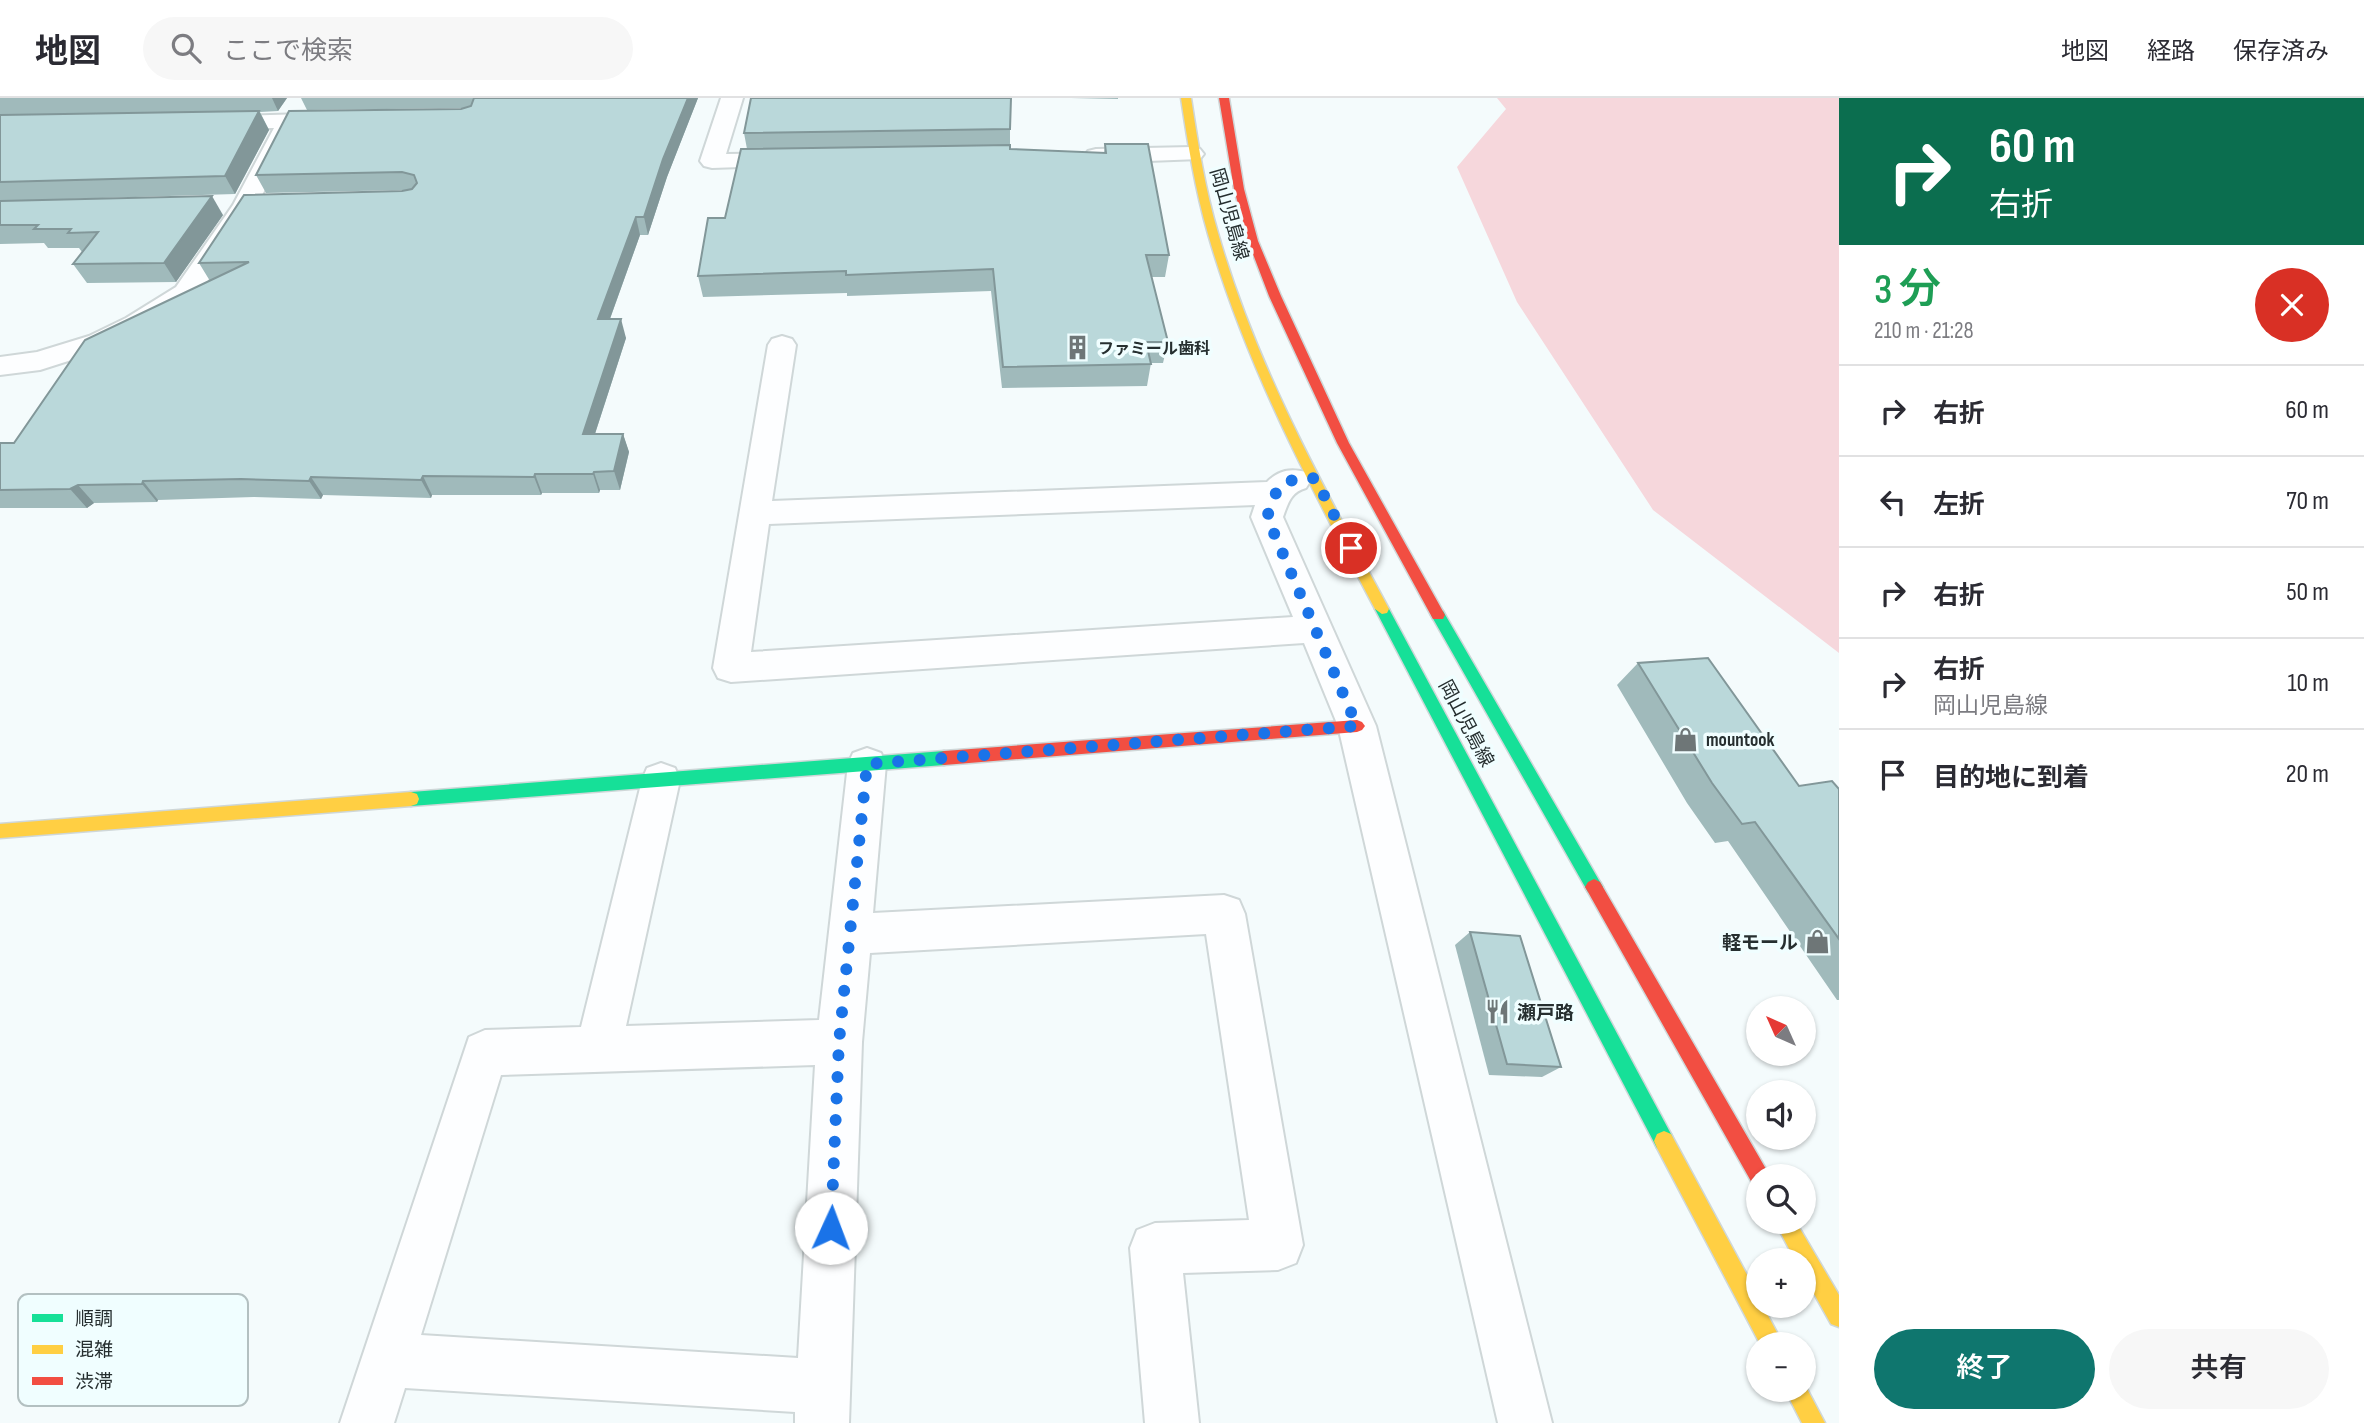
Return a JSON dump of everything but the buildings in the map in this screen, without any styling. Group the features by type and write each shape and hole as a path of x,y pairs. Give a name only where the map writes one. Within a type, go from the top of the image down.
{"main road":[{"name":"岡山児島線","path":"1186,98 1192,154 1207,218 1232,296 1267,383 1766,1332"},
{"name":"岡山児島線","path":"1224,98 1239,189 1253,241 1275,296 1343,443 1752,1164"},
{"path":"1298,444 1343,443"},
{"path":"0,831 1357,726"},
{"path":"1792,1234 1839,1316"},
{"path":"1803,1402 1814,1423"}],"street":[{"path":"732,98 712,161 810,159"},
{"path":"0,366 40,361 99,342 136,324 186,293 245,205 294,110"},
{"path":"192,122 294,110 357,120"},
{"path":"1075,156 1192,154"},
{"path":"218,206 273,205"},
{"path":"782,345 731,668 1315,629"},
{"path":"1315,478 1287,481 1276,493 1267,517 1357,726 1525,1423"},
{"path":"754,513 1276,493"},
{"path":"387,1360 823,1405 839,1042 867,764"},
{"path":"598,1050 661,780"},
{"path":"850,934 1224,914 1278,1245 1154,1248 1172,1423"},
{"path":"367,1423 485,1053 839,1042"}],"shaded area":[{"path":"1497,98 1839,98 1839,653 1653,510 1517,302 1457,167 1506,109"}],"traffic: fast":[{"path":"1382,609 1664,1141"},
{"path":"1438,615 1594,887"},
{"path":"411,799 944,758"}],"traffic: slow":[{"path":"1186,98 1197,166 1213,233 1234,298 1287,425 1382,609"},
{"path":"0,831 411,799"},
{"path":"1664,1141 1766,1332"},
{"path":"1792,1234 1839,1316"},
{"path":"1803,1402 1814,1423"}],"traffic: jam":[{"path":"1224,98 1239,189 1253,241 1275,296 1343,443 1438,615"},
{"path":"944,758 1357,726"},
{"path":"1594,887 1752,1164"}],"place":[{"name":"ファミール歯科","path":"1078,348"},
{"name":"mountook","path":"1686,739"},
{"name":"軽モール","path":"1818,942"},
{"name":"瀬戸路","path":"1497,1012"}],"route":[{"path":"831,1228 839,1042 867,764 1357,726 1267,517 1276,493 1287,481 1315,478 1351,548"}]}
